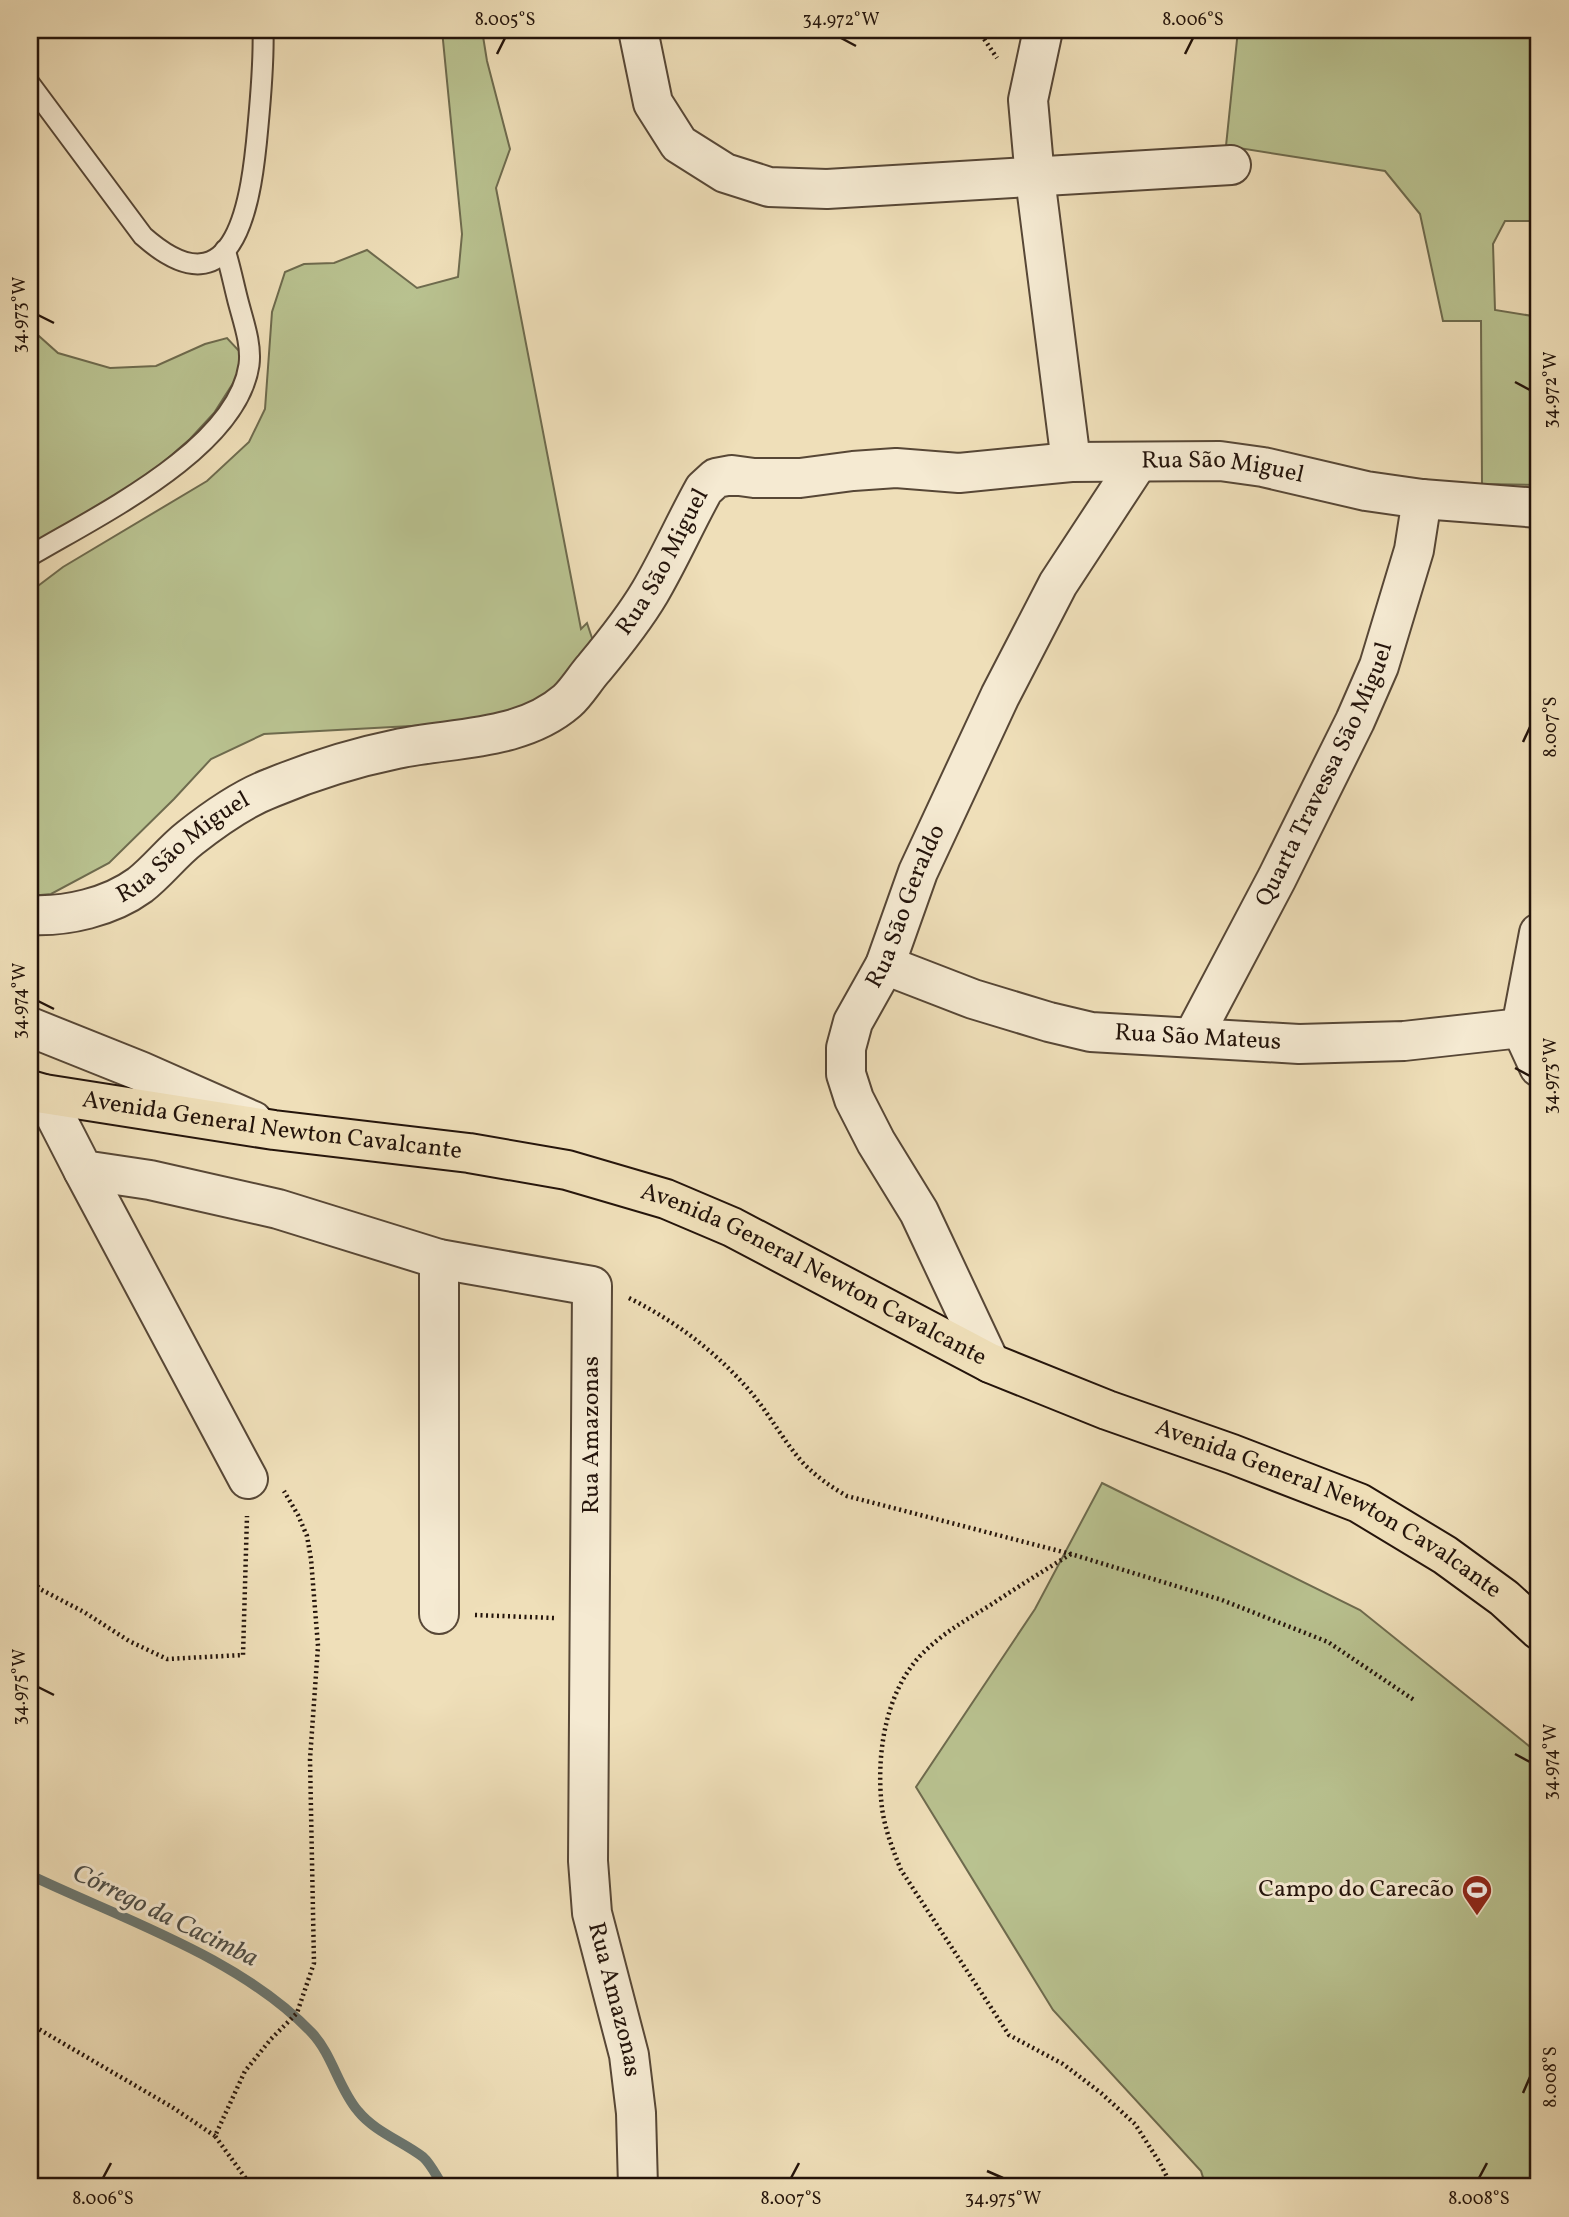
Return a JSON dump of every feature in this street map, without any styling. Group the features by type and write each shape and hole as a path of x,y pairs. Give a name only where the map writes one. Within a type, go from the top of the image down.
{"main road":[{"name":"Avenida General Newton Cavalcante","path":"37,1092 274,1130 469,1153 567,1170 666,1199 732,1227 990,1363 1107,1410 1359,1503 1445,1555 1504,1598 1539,1630"}],"street":[{"path":"638,30 653,103 679,144 725,173 769,187 827,189 1231,165"},
{"path":"1043,30 1028,100 1035,178 1071,462"},
{"name":"Rua São Miguel","path":"30,915 70,913 119,897 139,885 190,838 237,805 267,789 345,760 400,748 503,733 536,720 567,701 611,650 649,594 704,489 716,478 732,475 800,478 896,468 959,473 1071,462 1220,461 1263,467 1366,491 1422,499 1539,508"},
{"name":"Rua São Geraldo","path":"990,1363 919,1212 876,1142 854,1099 846,1074 846,1048 853,1022 885,965 918,872 1000,696 1058,584 1138,462"},
{"name":"Quarta Travessa São Miguel","path":"1193,1037 1283,866 1355,721 1379,666 1414,550 1422,499"},
{"path":"1539,933 1521,1028 1539,1067"},
{"name":"Rua São Mateus","path":"885,965 973,999 1049,1022 1091,1031 1299,1044 1404,1041 1521,1028"},
{"path":"30,1027 140,1071 274,1130"},
{"path":"37,1092 83,1170 248,1479"},
{"path":"83,1170 150,1180 278,1209 439,1259 592,1286"},
{"path":"439,1259 439,1614"},
{"name":"Rua Amazonas","path":"592,1286 588,1861 592,1913 629,2055 636,2113 638,2187"}],"lane":[{"path":"30,84 143,236 180,261 195,264 210,261 225,250 235,237 245,215 253,178 264,30"},
{"path":"30,556 171,469 206,439 229,414 244,387 250,362 225,250"}],"path":[{"path":"592,1286 630,1298 660,1314 703,1344 749,1390 803,1463 824,1482 847,1496 1071,1554 1222,1600 1328,1642 1414,1700"},
{"path":"30,1578 40,1588 129,1641 167,1659 243,1655 248,1479 283,1489 307,1536 318,1646 310,1759 314,1964 297,2013 244,2071 215,2136"},
{"path":"1071,1554 945,1633 919,1658 902,1683 889,1712 880,1777 882,1810 901,1870 1009,2035 1063,2064 1135,2124 1172,2187"},
{"path":"439,1614 591,1619"},
{"path":"30,2024 215,2136 252,2187"}],"green space":[{"path":"442,30 482,30 487,61 510,149 496,188 581,629 587,623 597,653 590,684 503,721 264,734 211,759 109,863 51,894 30,896 30,592 63,567 207,481 249,442 265,409 272,312 285,272 304,264 334,263 367,250 417,288 458,277 462,234"},
{"path":"1238,30 1539,30 1539,221 1505,221 1493,244 1495,310 1539,317 1539,485 1482,484 1481,321 1443,321 1420,214 1385,171 1226,146"},
{"path":"30,328 58,353 110,368 156,366 205,344 227,338 241,353 237,377 214,413 190,439 144,479 30,546"},
{"path":"1102,1483 1360,1610 1539,1754 1539,2187 1206,2187 1201,2171 1053,2010 916,1787 1035,1609"}],"waterway":[{"name":"Córrego da Cacimba","path":"30,1875 179,1942 251,1983 283,2006 319,2041 358,2111 380,2131 423,2157 441,2187"}],"place":[{"name":"Campo do Carecão","path":"1477,1917"}]}
